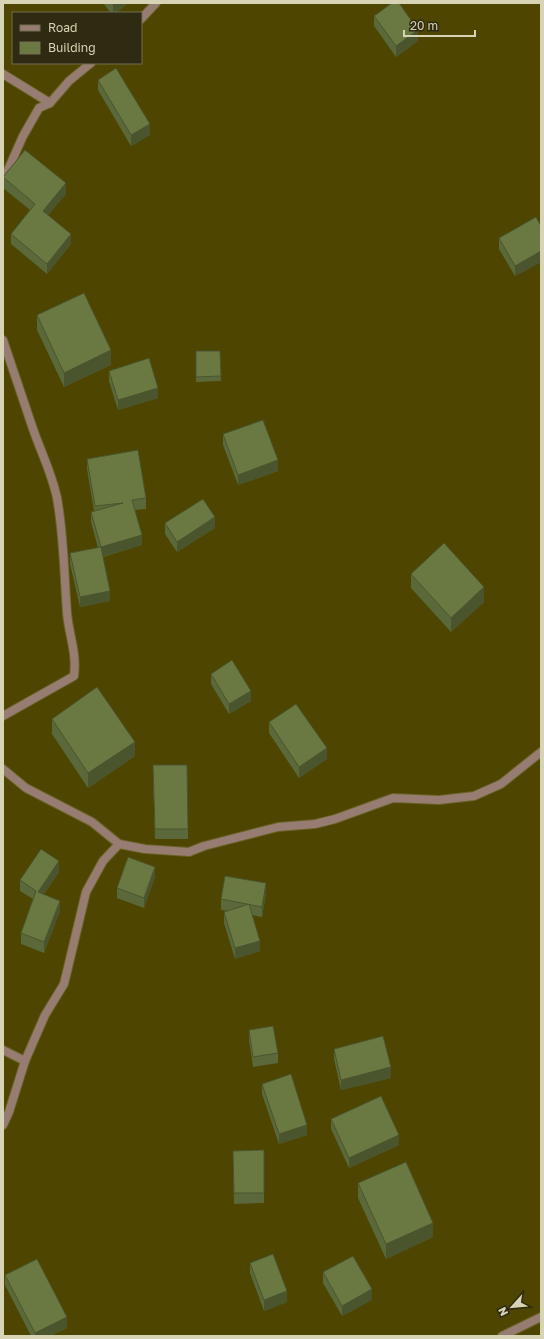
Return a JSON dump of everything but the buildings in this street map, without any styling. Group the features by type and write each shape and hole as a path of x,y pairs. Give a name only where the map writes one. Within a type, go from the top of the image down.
{"street":[{"path":"142,18 156,3"},
{"path":"3,181 23,136 39,108 50,104 69,81 90,64"},
{"path":"3,74 50,104"},
{"path":"3,340 33,430 49,470 56,497 64,540 68,620 75,651 74,676 3,716"},
{"path":"3,770 26,788 92,822 119,844 144,850 189,852 204,846 278,827 315,824 393,798 439,800 474,796 501,784 541,752"},
{"path":"3,1125 9,1112 25,1061 45,1014 64,984 86,892 103,861 119,844"},
{"path":"3,1050 25,1061"},
{"path":"502,1336 541,1317"}]}
